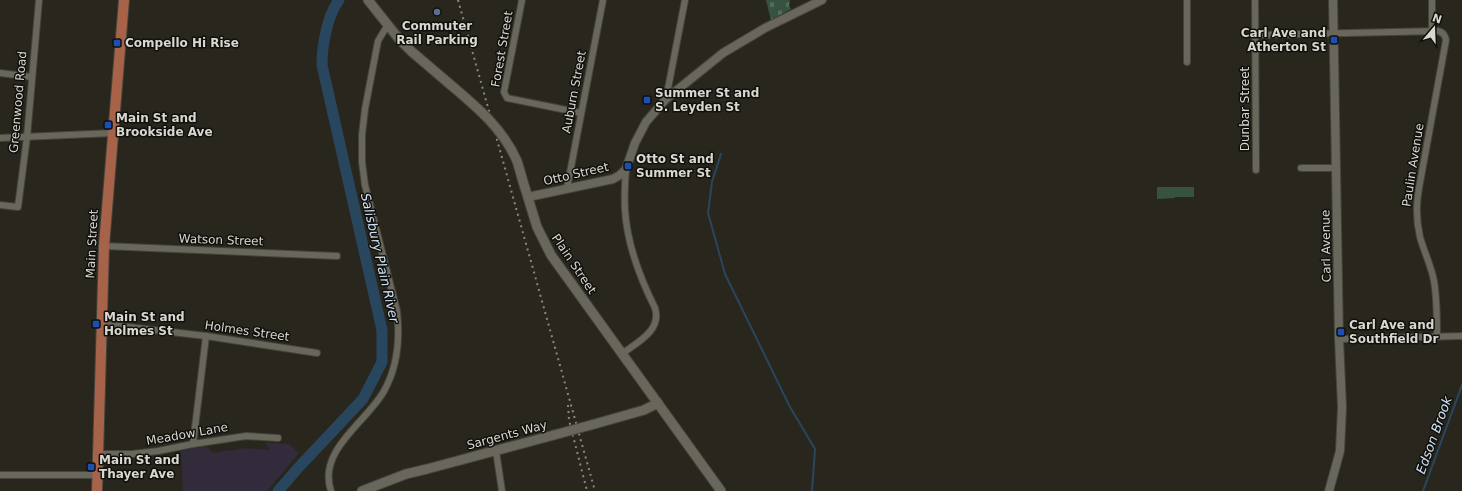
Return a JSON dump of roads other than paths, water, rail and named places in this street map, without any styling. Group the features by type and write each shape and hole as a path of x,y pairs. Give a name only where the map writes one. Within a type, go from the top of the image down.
{"main road":[{"name":"Main Street","path":"97,491 104,246 124,0"},
{"name":"Plain Street","path":"368,0 387,26 411,51 488,117 503,136 517,161 537,227 547,250 623,353 721,491"},
{"name":"Sargents Way","path":"362,491 406,474 644,410 658,402"}],"street":[{"name":"Greenwood Road","path":"0,205 18,206 27,137 39,0"},
{"name":"Forest Street","path":"522,0 504,92 507,98 581,113"},
{"name":"Auburn Street","path":"567,188 603,0"},
{"path":"666,99 685,0"},
{"path":"623,353 647,335 655,324 657,317 655,308 632,252 625,210 626,169 635,143 646,122 666,99 723,54 765,28 822,0"},
{"path":"1187,0 1187,62"},
{"name":"Dunbar Street","path":"1255,0 1256,170"},
{"name":"Carl Avenue","path":"1329,491 1340,451 1342,428 1333,0"},
{"path":"1255,35 1432,31 1432,0"},
{"path":"331,491 329,478 332,457 342,442 366,416 384,390 393,370 398,347 399,330 397,311 365,185 362,157 364,114 378,41 387,26"},
{"name":"Paulin Avenue","path":"1432,31 1443,33 1446,36 1446,40 1418,188 1416,210 1420,237 1434,280 1437,308 1437,336"},
{"path":"0,73 32,76"},
{"path":"0,138 113,133"},
{"path":"1302,168 1336,168"},
{"name":"Otto Street","path":"528,197 613,179 626,169"},
{"name":"Watson Street","path":"104,246 337,256"},
{"name":"Holmes Street","path":"102,324 206,336 317,352"},
{"path":"193,444 206,336"},
{"path":"1339,339 1462,336"},
{"name":"Meadow Lane","path":"98,454 132,454 158,451 246,436 278,438"},
{"path":"496,451 502,491"},
{"path":"0,475 98,475"}],"waterway":[{"name":"Salisbury Plain River","path":"278,491 363,399 382,362 382,330 322,65 323,49 328,23 339,0"},
{"path":"721,154 712,182 708,213 725,274 790,407 815,449 812,491"},
{"name":"Edson Brook","path":"1423,491 1462,385"}],"railway":[{"path":"458,0 595,491"},
{"path":"568,405 569,420 587,491"}],"place":[{"name":"Commuter Rail Parking","path":"437,12"},
{"name":"Carl Ave and Atherton St","path":"1334,40"},
{"name":"Compello Hi Rise","path":"117,43"},
{"name":"Summer St and S. Leyden St","path":"647,100"},
{"name":"Main St and Brookside Ave","path":"108,125"},
{"name":"Otto St and Summer St","path":"628,166"},
{"name":"Main St and Holmes St","path":"96,324"},
{"name":"Carl Ave and Southfield Dr","path":"1341,332"},
{"name":"Main St and Thayer Ave","path":"91,467"}]}
